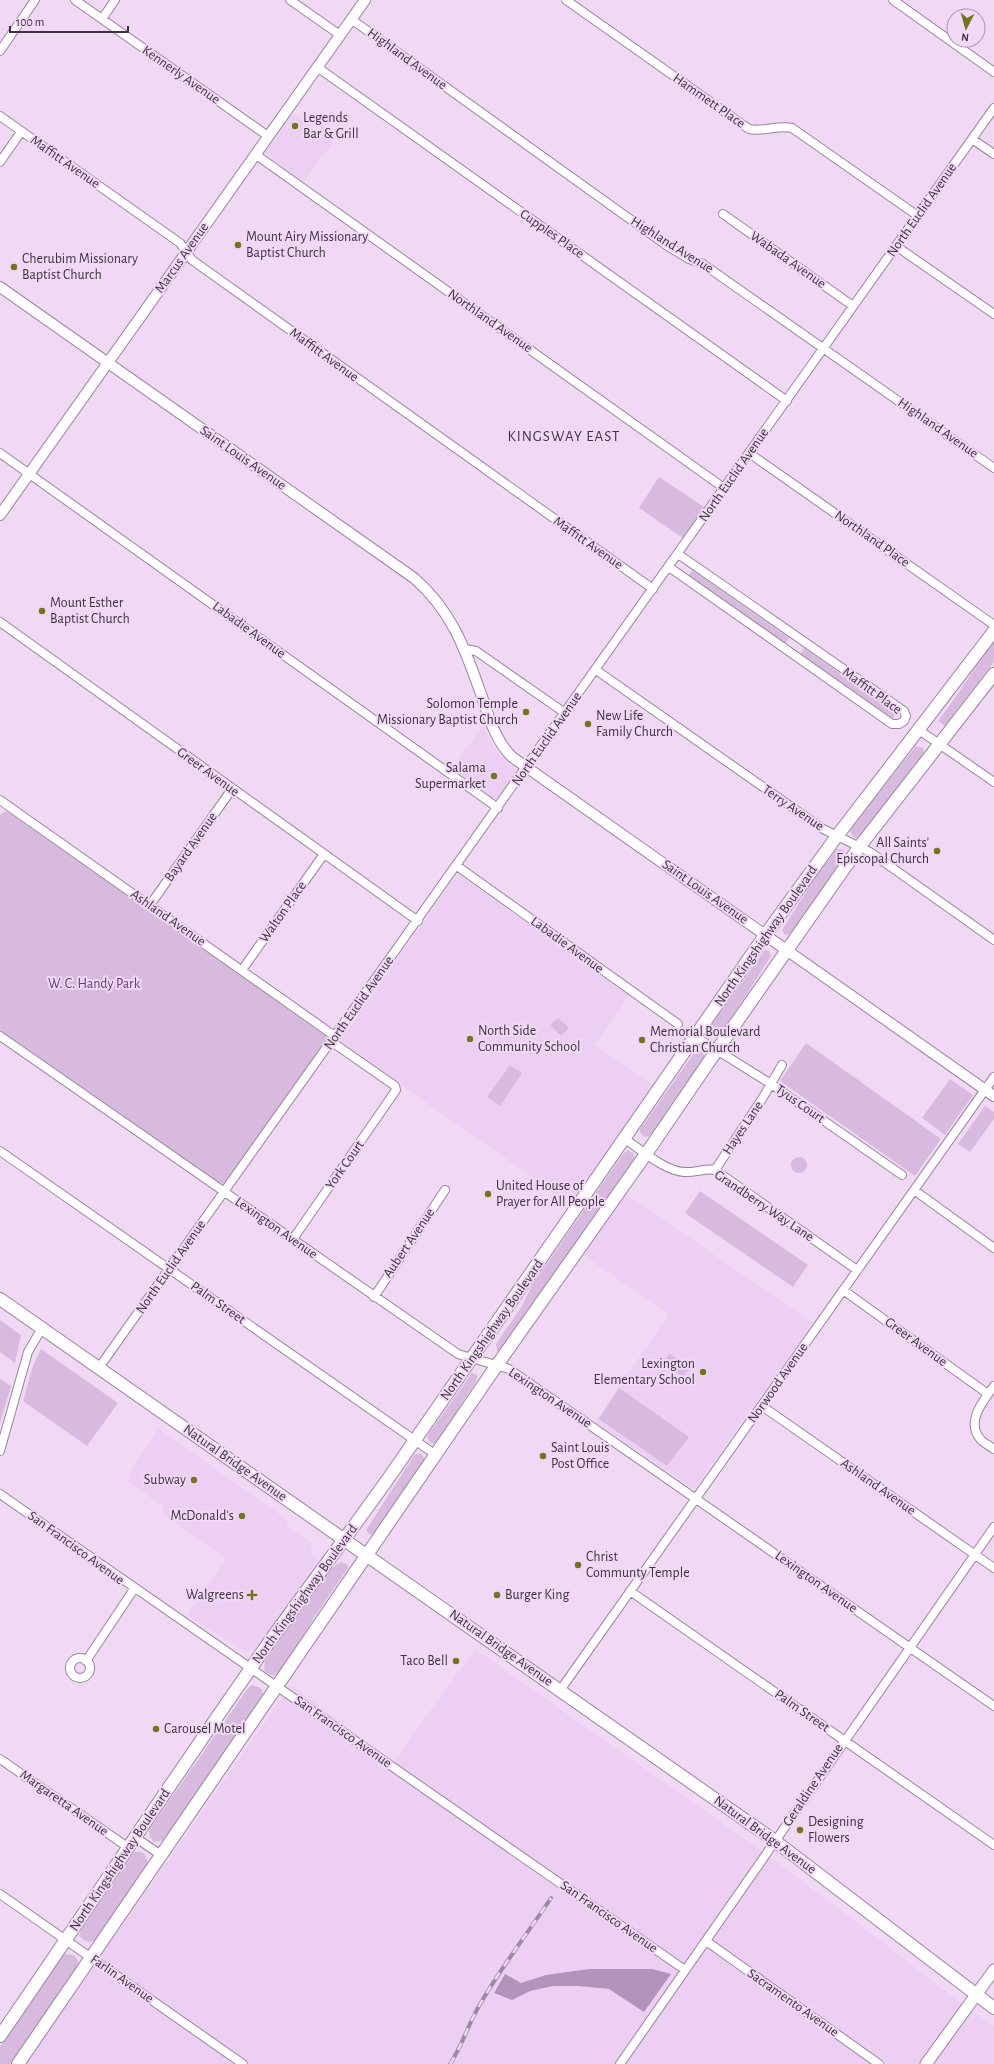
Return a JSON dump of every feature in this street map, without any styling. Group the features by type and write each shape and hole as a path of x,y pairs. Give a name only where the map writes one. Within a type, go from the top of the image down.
{"main road":[{"name":"North Kingshighway Boulevard","path":"0,2036 136,1838 250,1668 311,1582 346,1540 766,934 837,836 994,631"},
{"name":"North Kingshighway Boulevard","path":"18,2064 497,1365 860,846 994,674"},
{"name":"Natural Bridge Avenue","path":"0,1299 98,1369 561,1689 775,1841 994,2008"},
{"path":"926,2064 994,1970"}],"street":[{"path":"0,51 35,0"},
{"name":"Kennerly Avenue","path":"75,0 268,136"},
{"path":"102,19 115,0"},
{"path":"290,0 340,34"},
{"name":"Marcus Avenue","path":"0,515 365,0"},
{"name":"Hammett Place","path":"566,0 749,129 757,131 785,126 792,128 918,216"},
{"path":"893,0 994,72"},
{"name":"Highland Avenue","path":"351,19 666,244 689,259 703,264 994,468"},
{"name":"Cupples Place","path":"317,67 787,401"},
{"name":"North Euclid Avenue","path":"98,1369 418,921 994,108"},
{"name":"Maffitt Avenue","path":"0,116 180,243 192,260 653,589"},
{"path":"0,162 22,132"},
{"path":"972,139 994,154"},
{"name":"Northland Avenue","path":"255,154 724,488"},
{"name":"Wabada Avenue","path":"723,214 853,306"},
{"path":"896,246 994,314"},
{"name":"Saint Louis Avenue","path":"0,287 414,578 429,591 444,610 465,649 496,736 509,754 526,768 766,934 994,1096"},
{"name":"Labadie Avenue","path":"0,453 498,808"},
{"name":"Northland Place","path":"749,453 994,625"},
{"name":"Maffitt Place","path":"669,566 892,724 898,724 904,721 906,716 904,711 678,554"},
{"name":"Greer Avenue","path":"0,622 418,921"},
{"path":"465,649 476,651 565,713"},
{"name":"Terry Avenue","path":"596,670 822,829 870,852 994,940"},
{"path":"919,730 994,782"},
{"name":"Bayard Avenue","path":"150,905 232,789"},
{"name":"Ashland Avenue","path":"1,802 242,970 395,1086 396,1090"},
{"name":"Walton Place","path":"242,970 324,854"},
{"name":"Labadie Avenue","path":"457,866 678,1024"},
{"name":"Lexington Avenue","path":"0,1036 458,1354 510,1369 994,1706"},
{"name":"Tyus Court","path":"696,1036 771,1084 902,1175"},
{"name":"Hayes Lane","path":"715,1170 782,1065"},
{"name":"Norwood Avenue","path":"561,1689 994,1077"},
{"name":"York Court","path":"293,1239 396,1090"},
{"name":"Grandberry Way Lane","path":"625,1139 646,1154 673,1170 685,1172 705,1168 715,1170 857,1270"},
{"name":"Palm Street","path":"0,1151 436,1455"},
{"name":"Aubert Avenue","path":"374,1297 445,1190"},
{"path":"914,1190 994,1248"},
{"name":"Greer Avenue","path":"843,1290 988,1394"},
{"path":"0,1447 28,1352 42,1328"},
{"path":"994,1386 977,1411 974,1426 981,1440 994,1449"},
{"name":"Ashland Avenue","path":"762,1406 994,1568"},
{"name":"San Francisco Avenue","path":"0,1494 134,1589 685,1970"},
{"name":"Geraldine Avenue","path":"620,2064 844,1740 994,1527"},
{"path":"86,1660 134,1589"},
{"name":"Palm Street","path":"630,1591 994,1845"},
{"name":"Margaretta Avenue","path":"0,1759 129,1848"},
{"path":"136,1838 161,1855"},
{"name":"Farlin Avenue","path":"0,1894 243,2064"},
{"name":"Sacramento Avenue","path":"706,1941 879,2064"}],"shaded area":[{"path":"292,114 333,142 303,183 266,154 266,150"},
{"path":"483,726 497,752 515,770 514,776 497,798 491,797 452,768"},
{"name":"North Side Community School","path":"460,875 629,995 595,1045 654,1086 572,1205 341,1043 342,1038 456,876"},
{"name":"Lexington Elementary School","path":"626,1194 813,1323 694,1489 595,1422 669,1314 583,1255"},
{"path":"159,1429 289,1521 286,1526 314,1545 310,1551 318,1559 258,1651 242,1650 187,1615 226,1559 161,1513 164,1507 128,1482 133,1466"},
{"path":"475,1649 762,1851 950,1995 994,2026 994,2064 25,2064 291,1685 393,1762"},
{"path":"589,1969 652,1969 671,1974 644,2012 609,1989 578,1986 553,1986 530,1991 512,2000 494,1993 505,1974 521,1983 546,1975"}],"green space":[{"path":"659,477 704,507 683,538 639,508"},
{"path":"692,570 789,638 785,644 688,576"},
{"path":"994,642 994,662 945,726 938,721"},
{"path":"804,648 896,713 892,719 800,654"},
{"path":"916,746 923,748 924,754 860,837 855,838 851,834 850,829"},
{"name":"W. C. Handy Park","path":"6,811 327,1037 225,1184 219,1183 0,1030 0,815"},
{"path":"837,849 844,850 846,855 843,860 790,934 785,935 782,930 815,878"},
{"path":"765,950 769,951 771,956 719,1037 712,1037 708,1033 708,1030"},
{"path":"558,1018 569,1028 561,1036 551,1026 552,1023"},
{"path":"806,1043 941,1139 915,1176 780,1081"},
{"path":"697,1049 704,1052 704,1058 650,1136 644,1137 640,1132 640,1129"},
{"path":"510,1065 522,1073 500,1106 487,1097"},
{"path":"950,1079 973,1095 945,1135 922,1118"},
{"path":"985,1106 994,1112 994,1119 970,1152 958,1144"},
{"path":"628,1150 634,1154 635,1159 505,1346 499,1352 497,1351 496,1344 522,1306 532,1285 623,1154"},
{"path":"796,1157 802,1157 807,1162 805,1171 802,1173 796,1173 791,1168 791,1162"},
{"path":"700,1191 808,1265 793,1287 685,1213"},
{"path":"0,1320 21,1335 15,1363 0,1352"},
{"path":"41,1349 118,1403 87,1446 23,1401 33,1366"},
{"path":"670,1354 690,1368 683,1377 662,1362"},
{"path":"472,1373 477,1375 475,1384 461,1404 439,1442 434,1444 430,1443 427,1436"},
{"path":"0,1379 11,1386 0,1423"},
{"path":"619,1388 689,1437 667,1466 599,1419"},
{"path":"415,1454 421,1454 425,1459 424,1463 375,1534 370,1535 366,1530"},
{"path":"341,1562 347,1564 348,1568 315,1616 286,1664 274,1676 265,1672 265,1662 302,1607 325,1577"},
{"path":"252,1685 261,1688 264,1695 164,1840 154,1842 150,1837 149,1830 248,1688"},
{"path":"134,1852 141,1852 145,1854 148,1863 96,1939 91,1942 85,1941 79,1936 81,1930"},
{"path":"65,1954 74,1955 78,1961 78,1965 10,2064 0,2064 0,2046 62,1956"}],"railway":[{"path":"450,2064 487,1992 551,1898"}],"place":[{"name":"Legends Bar & Grill","path":"295,126"},
{"name":"Mount Airy Missionary Baptist Church","path":"238,245"},
{"name":"Cherubim Missionary Baptist Church","path":"14,267"},
{"name":"Mount Esther Baptist Church","path":"42,611"},
{"name":"Solomon Temple Missionary Baptist Church","path":"526,712"},
{"name":"New Life Family Church","path":"588,724"},
{"name":"Salama Supermarket","path":"494,776"},
{"name":"All Saints' Episcopal Church","path":"937,851"},
{"name":"North Side Community School","path":"470,1039"},
{"name":"Memorial Boulevard Christian Church","path":"642,1040"},
{"name":"United House of Prayer for All People","path":"488,1194"},
{"name":"Lexington Elementary School","path":"703,1372"},
{"name":"Saint Louis Post Office","path":"543,1456"},
{"name":"Subway","path":"194,1480"},
{"name":"McDonald's","path":"242,1516"},
{"name":"Christ Communty Temple","path":"578,1565"},
{"name":"Walgreens","path":"252,1595"},
{"name":"Burger King","path":"497,1595"},
{"name":"Taco Bell","path":"456,1661"},
{"name":"Carousel Motel","path":"156,1729"},
{"name":"Designing Flowers","path":"800,1830"}],"district":[{"name":"KINGSWAY EAST","path":"564,436"}]}
